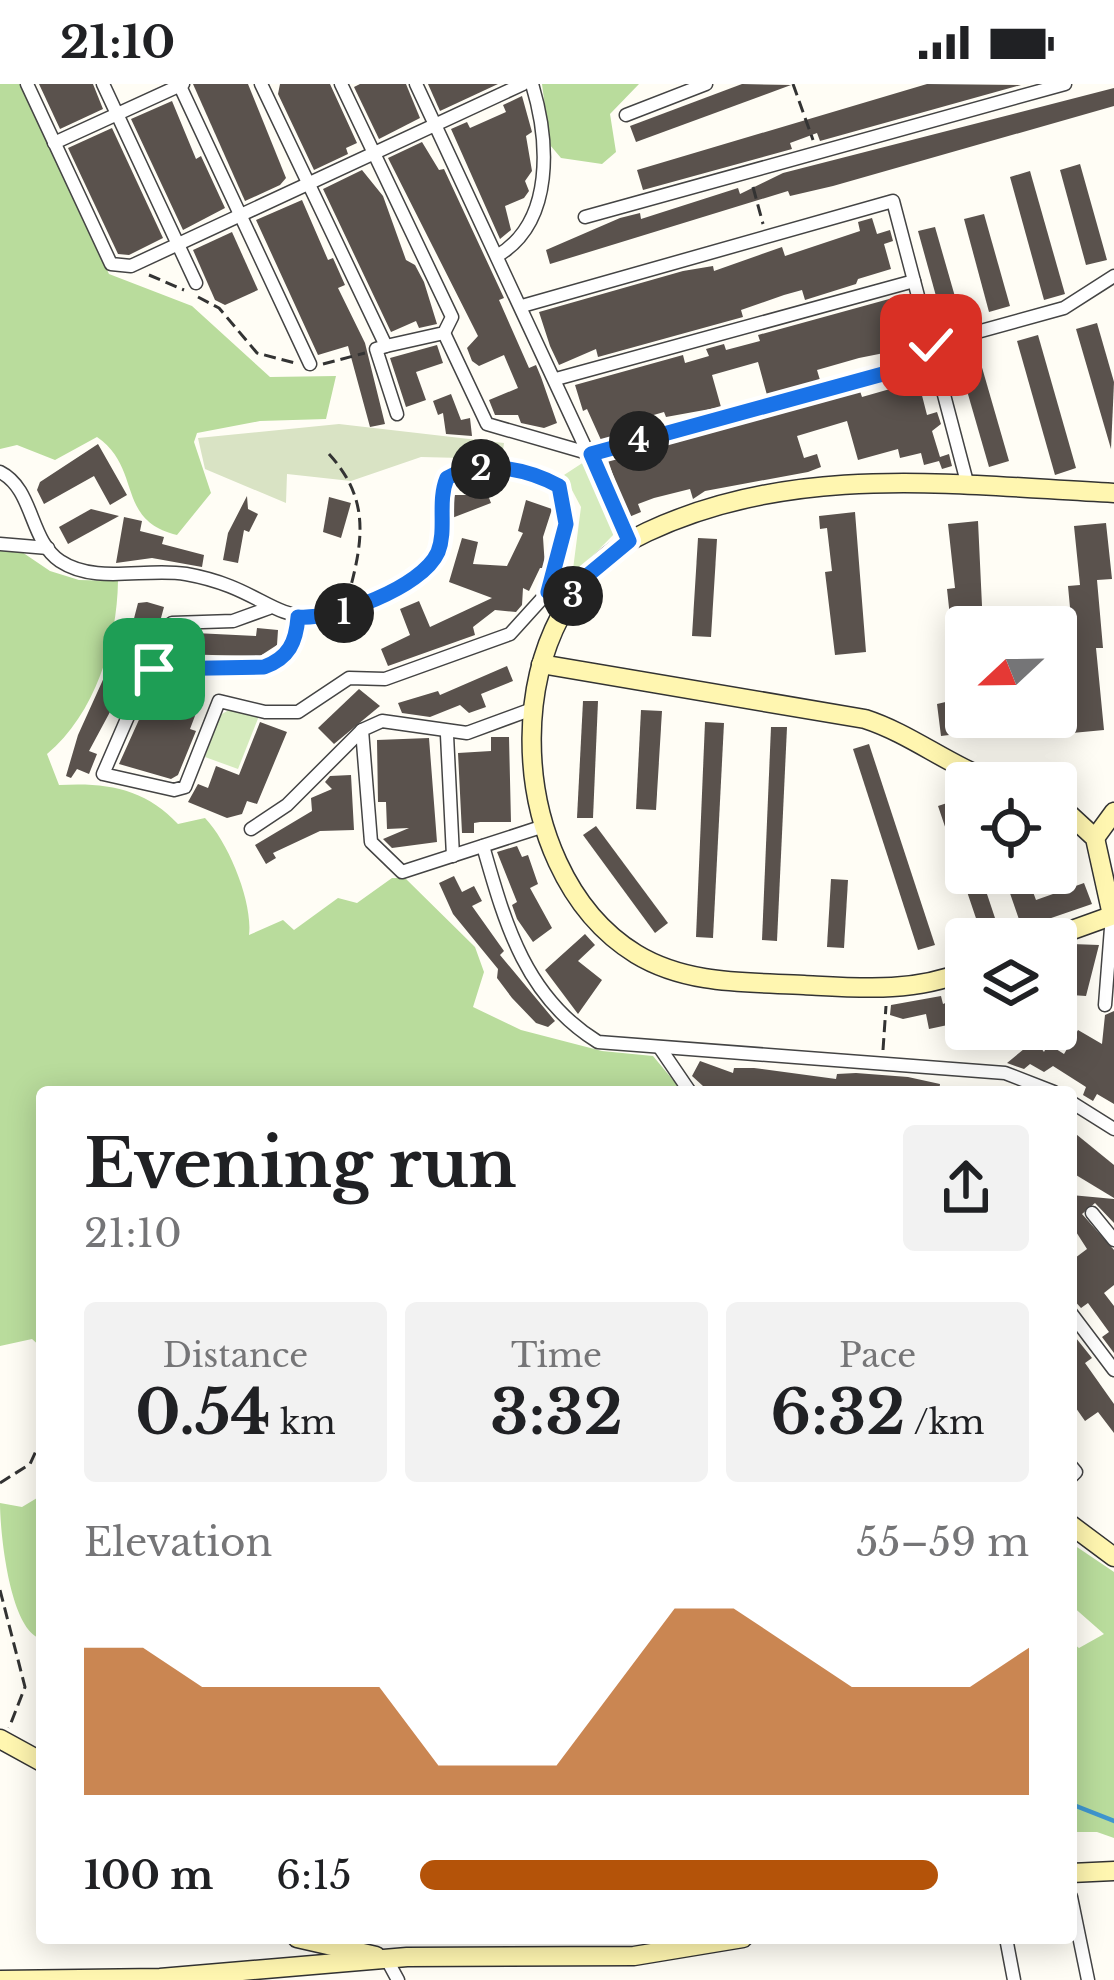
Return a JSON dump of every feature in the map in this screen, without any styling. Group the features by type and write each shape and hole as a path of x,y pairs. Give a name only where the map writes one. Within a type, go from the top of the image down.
{"street":[{"path":"26,84 111,264 131,266 528,84 544,174 536,212 497,256"},
{"path":"103,84 196,283"},
{"path":"53,143 181,84 310,364"},
{"path":"261,84 381,348 397,414"},
{"path":"341,84 452,317 444,333"},
{"path":"416,84 629,541"},
{"path":"626,115 706,84"},
{"path":"585,217 1060,85"},
{"path":"522,306 892,202 968,486"},
{"path":"931,345 1064,308 1114,276"},
{"path":"556,380 914,281"},
{"path":"381,348 444,333"},
{"path":"444,333 488,424 591,454 934,360"},
{"path":"0,472 15,482 59,561 90,572 202,577 298,617 337,616 426,568 437,553 447,478 470,469 530,473 559,486 565,495 566,524 548,592 528,621 510,634 386,679 349,678 298,712 265,712 219,700 185,787 174,790 103,774 146,675 164,666 264,667 280,661 290,651 298,617"},
{"path":"945,976 887,989 717,981 663,968 633,952 589,915 554,861 541,827 535,708 541,664 566,605 588,575 629,541 668,523 787,489 848,480 1114,493"},
{"path":"0,544 48,548"},
{"path":"548,592 566,605"},
{"path":"172,623 233,621 269,608"},
{"path":"541,664 865,719 910,736 951,762"},
{"path":"251,829 286,805 362,730 382,721 447,735 466,734 535,708"},
{"path":"362,730 371,842 402,872 541,827"},
{"path":"447,735 453,856"},
{"path":"1095,838 1114,812"},
{"path":"1077,821 1095,838 1113,915 1105,1005"},
{"path":"483,846 520,964 598,1042 1005,1073 1039,1086"},
{"path":"1077,928 1113,915"},
{"path":"660,1048 686,1086"},
{"path":"1077,1106 1114,1129"},
{"path":"1092,1213 1114,1240"},
{"path":"1077,1321 1114,1370"},
{"path":"1077,1530 1114,1557"},
{"path":"2,1740 36,1759"},
{"path":"1077,1873 1114,1871"},
{"path":"1077,1926 1088,1980"},
{"path":"324,1944 386,1958 398,1980"},
{"path":"0,1980 160,1978 386,1958 634,1956 707,1944"},
{"path":"1007,1944 1014,1980"}],"path":[{"path":"793,84 818,152"},
{"path":"749,172 766,237"},
{"path":"131,266 219,308 257,353 328,364 381,348"},
{"path":"328,454 355,492 363,531 349,592 337,616"},
{"path":"883,1064 887,989"},
{"path":"0,1483 30,1464 36,1451"},
{"path":"0,1590 25,1687 2,1740"}],"green space":[{"path":"0,84 20,84 109,274 192,306 270,377 336,376 326,419 260,421 197,433 194,442 211,493 177,535 145,518 120,464 97,437 55,460 17,445 0,449"},
{"path":"542,84 639,84 610,114 616,152 602,164 561,158 550,145"},
{"path":"339,424 504,443 502,459 421,457 351,481 287,474 286,503 205,469 198,438"},
{"path":"587,460 617,531 572,577 581,507 564,475"},
{"path":"16,548 50,571 79,580 118,581 113,629 100,676 78,719 47,754 59,785 124,790 153,803 178,824 205,818 223,842 237,874 249,935 283,920 294,930 338,898 357,903 392,878 405,878 475,947 484,972 473,1007 521,1030 602,1051 653,1056 678,1086 36,1086 36,1343 32,1339 0,1346 0,551"},
{"path":"229,710 259,716 238,769 205,757 220,715"},
{"path":"36,1499 36,1635 15,1601 0,1503 22,1507"},
{"path":"1077,1547 1114,1572 1114,1838 1077,1832 1077,1646 1104,1634 1077,1610"}],"building":[{"path":"39,84 93,84 103,109 60,129"},
{"path":"193,84 248,84 286,178 280,185 245,201"},
{"path":"280,84 330,84 357,143 346,148 348,154 314,170 278,94"},
{"path":"406,84 420,118 379,139 354,87"},
{"path":"428,84 498,84 440,111"},
{"path":"742,84 791,85 636,142 630,126"},
{"path":"927,84 1021,85 820,141 817,133 790,143 792,149 643,190 637,170"},
{"path":"1114,88 1114,106 833,186 790,196 788,191 550,264 546,250 620,218 640,213 641,219 738,188 740,194 783,173"},
{"path":"522,96 532,132 526,136 532,171 525,181 529,191 505,206 511,230 500,239 451,129 467,122 470,128 506,112 503,105"},
{"path":"172,101 196,159 201,156 225,208 183,230 131,119"},
{"path":"112,128 163,238 129,255 118,254 68,148"},
{"path":"422,142 439,170 444,169 504,298 499,300 529,368 536,365 557,423 544,428 521,423 518,415 495,415 489,400 518,388 504,355 479,366 472,361 467,348 478,336 388,158"},
{"path":"1080,164 1107,260 1086,265 1060,170"},
{"path":"362,170 383,196 406,260 415,265 424,282 437,324 419,328 416,321 391,332 323,189"},
{"path":"1030,171 1065,294 1044,300 1010,177"},
{"path":"302,200 328,260 333,258 345,285 338,288 365,343 385,424 370,427 348,346 318,355 256,220"},
{"path":"984,214 1010,306 989,312 964,219"},
{"path":"872,218 877,234 890,230 893,241 884,244 891,269 858,279 856,284 805,300 802,290 741,310 743,317 598,357 596,349 559,365 550,346 539,312 683,271 713,266 714,271 782,247 785,256 860,231 858,222"},
{"path":"935,227 962,321 944,325 918,231"},
{"path":"232,232 258,290 225,305 215,300 193,250"},
{"path":"900,296 921,353 906,357 904,349 859,358 817,370 820,380 767,395 758,362 712,375 721,407 666,417 664,412 626,423 629,433 601,440 587,409 583,411 575,385 683,355 685,363 709,356 706,349 724,344 726,350 760,341 758,335"},
{"path":"1097,323 1114,382 1111,449 1076,329"},
{"path":"1038,335 1076,468 1055,475 1017,341"},
{"path":"437,345 443,363 416,372 426,400 406,407 390,358"},
{"path":"981,364 1009,461 989,467 961,370"},
{"path":"917,376 927,415 937,412 941,424 932,431 940,457 949,454 952,466 942,469 939,461 924,465 921,453 900,458 898,449 858,460 847,421 797,436 804,458 817,454 821,467 705,491 693,499 690,489 654,498 638,504 641,512 629,517 608,460 860,391 862,397 904,385 902,380"},
{"path":"451,394 461,420 470,418 472,436 446,434 443,413 438,415 433,401"},
{"path":"98,444 127,495 110,505 94,476 44,504 37,490 40,482"},
{"path":"482,480 491,503 452,518 453,495 472,495 468,486"},
{"path":"247,496 248,509 258,514 249,532 244,530 238,563 223,560 228,533"},
{"path":"329,497 351,503 341,538 323,532"},
{"path":"526,500 552,509 543,537 545,568 540,568 529,591 523,588 522,605 516,612 495,610 473,627 475,635 388,666 381,649 410,635 400,609 419,601 430,627 492,598 449,582 462,538 478,542 473,564 507,566 523,533 518,531"},
{"path":"91,509 119,516 68,544 59,527"},
{"path":"855,512 866,652 835,655 825,572 832,571 827,528 820,529 819,516"},
{"path":"124,517 142,521 140,531 164,537 162,544 204,555 202,567 152,558 116,563"},
{"path":"978,521 982,606 949,606 947,589 955,588 948,524"},
{"path":"1106,523 1112,579 1097,580 1103,648 1096,648 1104,730 1077,733 1077,606 1070,606 1068,586 1080,585 1074,526"},
{"path":"698,538 717,539 711,637 692,636"},
{"path":"138,603 164,607 155,640 195,641 195,633 256,636 257,628 278,630 277,645 260,656 125,653"},
{"path":"111,662 132,671 89,751 97,754 89,774 77,769 71,778 66,776 78,735"},
{"path":"507,666 513,681 481,694 486,707 469,713 460,705 430,717 402,713 398,703 438,691 440,695"},
{"path":"156,682 201,700 190,729 196,731 178,775 171,779 119,764"},
{"path":"359,689 380,706 334,744 318,728"},
{"path":"583,701 598,701 593,818 577,818"},
{"path":"945,702 945,736 941,736 937,704"},
{"path":"641,710 662,711 656,810 636,809"},
{"path":"260,722 287,732 257,804 247,801 242,814 227,818 188,802 198,784 208,788 216,766 239,775"},
{"path":"705,722 724,723 713,938 696,937"},
{"path":"771,727 787,727 777,941 762,940"},
{"path":"491,737 509,737 511,822 474,823 474,833 462,833 458,753 491,751"},
{"path":"429,738 437,842 392,848 383,839 409,828 387,829 386,802 378,802 377,740"},
{"path":"869,744 935,945 918,950 853,749"},
{"path":"351,775 354,830 320,831 273,853 276,858 266,864 255,845 312,811 311,798 332,789 325,782 330,776"},
{"path":"596,826 668,923 655,933 583,835"},
{"path":"517,846 522,857 528,855 538,884 530,888 552,928 533,942 517,919 512,905 517,902 497,852"},
{"path":"454,876 462,892 474,886 482,901 472,906 504,951 500,955 555,1021 548,1027 536,1023 512,998 497,978 498,969 453,914 439,883"},
{"path":"831,879 848,880 844,948 827,947"},
{"path":"1084,883 1092,904 1051,918 1019,918 1010,894 1034,894 1036,900 1077,894 1077,885"},
{"path":"968,894 987,894 995,918 976,918"},
{"path":"585,934 595,945 578,961 602,980 578,1014 545,970"},
{"path":"1077,944 1099,945 1086,996 1077,995"},
{"path":"941,996 945,1026 929,1029 926,1014 903,1019 890,1015 891,1005"},
{"path":"1114,1011 1114,1104 1097,1094 1093,1101 1083,1095 1086,1087 1053,1066 1044,1072 1030,1064 1024,1069 1007,1063 1023,1050 1064,1054 1077,1050 1078,1030 1102,1044 1105,1015"},
{"path":"700,1061 733,1073 734,1068 754,1068 836,1079 837,1074 856,1073 940,1084 703,1086 692,1076"},
{"path":"1077,1135 1114,1165 1114,1198 1077,1176"},
{"path":"1077,1196 1114,1199 1114,1223 1095,1203 1082,1214 1114,1250 1114,1285 1104,1293 1114,1306 1114,1353 1102,1337 1109,1332 1088,1303 1081,1308 1077,1304 1077,1256 1087,1249 1077,1233"},
{"path":"1077,1339 1092,1358 1085,1363 1114,1404 1114,1433 1098,1412 1085,1421 1077,1410"}],"waterway":[{"path":"1077,1806 1114,1821"}],"route":[{"path":"154,669 264,667 290,651 298,617 337,616 414,577 437,553 447,478 470,469 530,473 559,486 565,495 566,524 548,592 566,605 588,575 629,541 591,454 934,360 931,345"}]}
